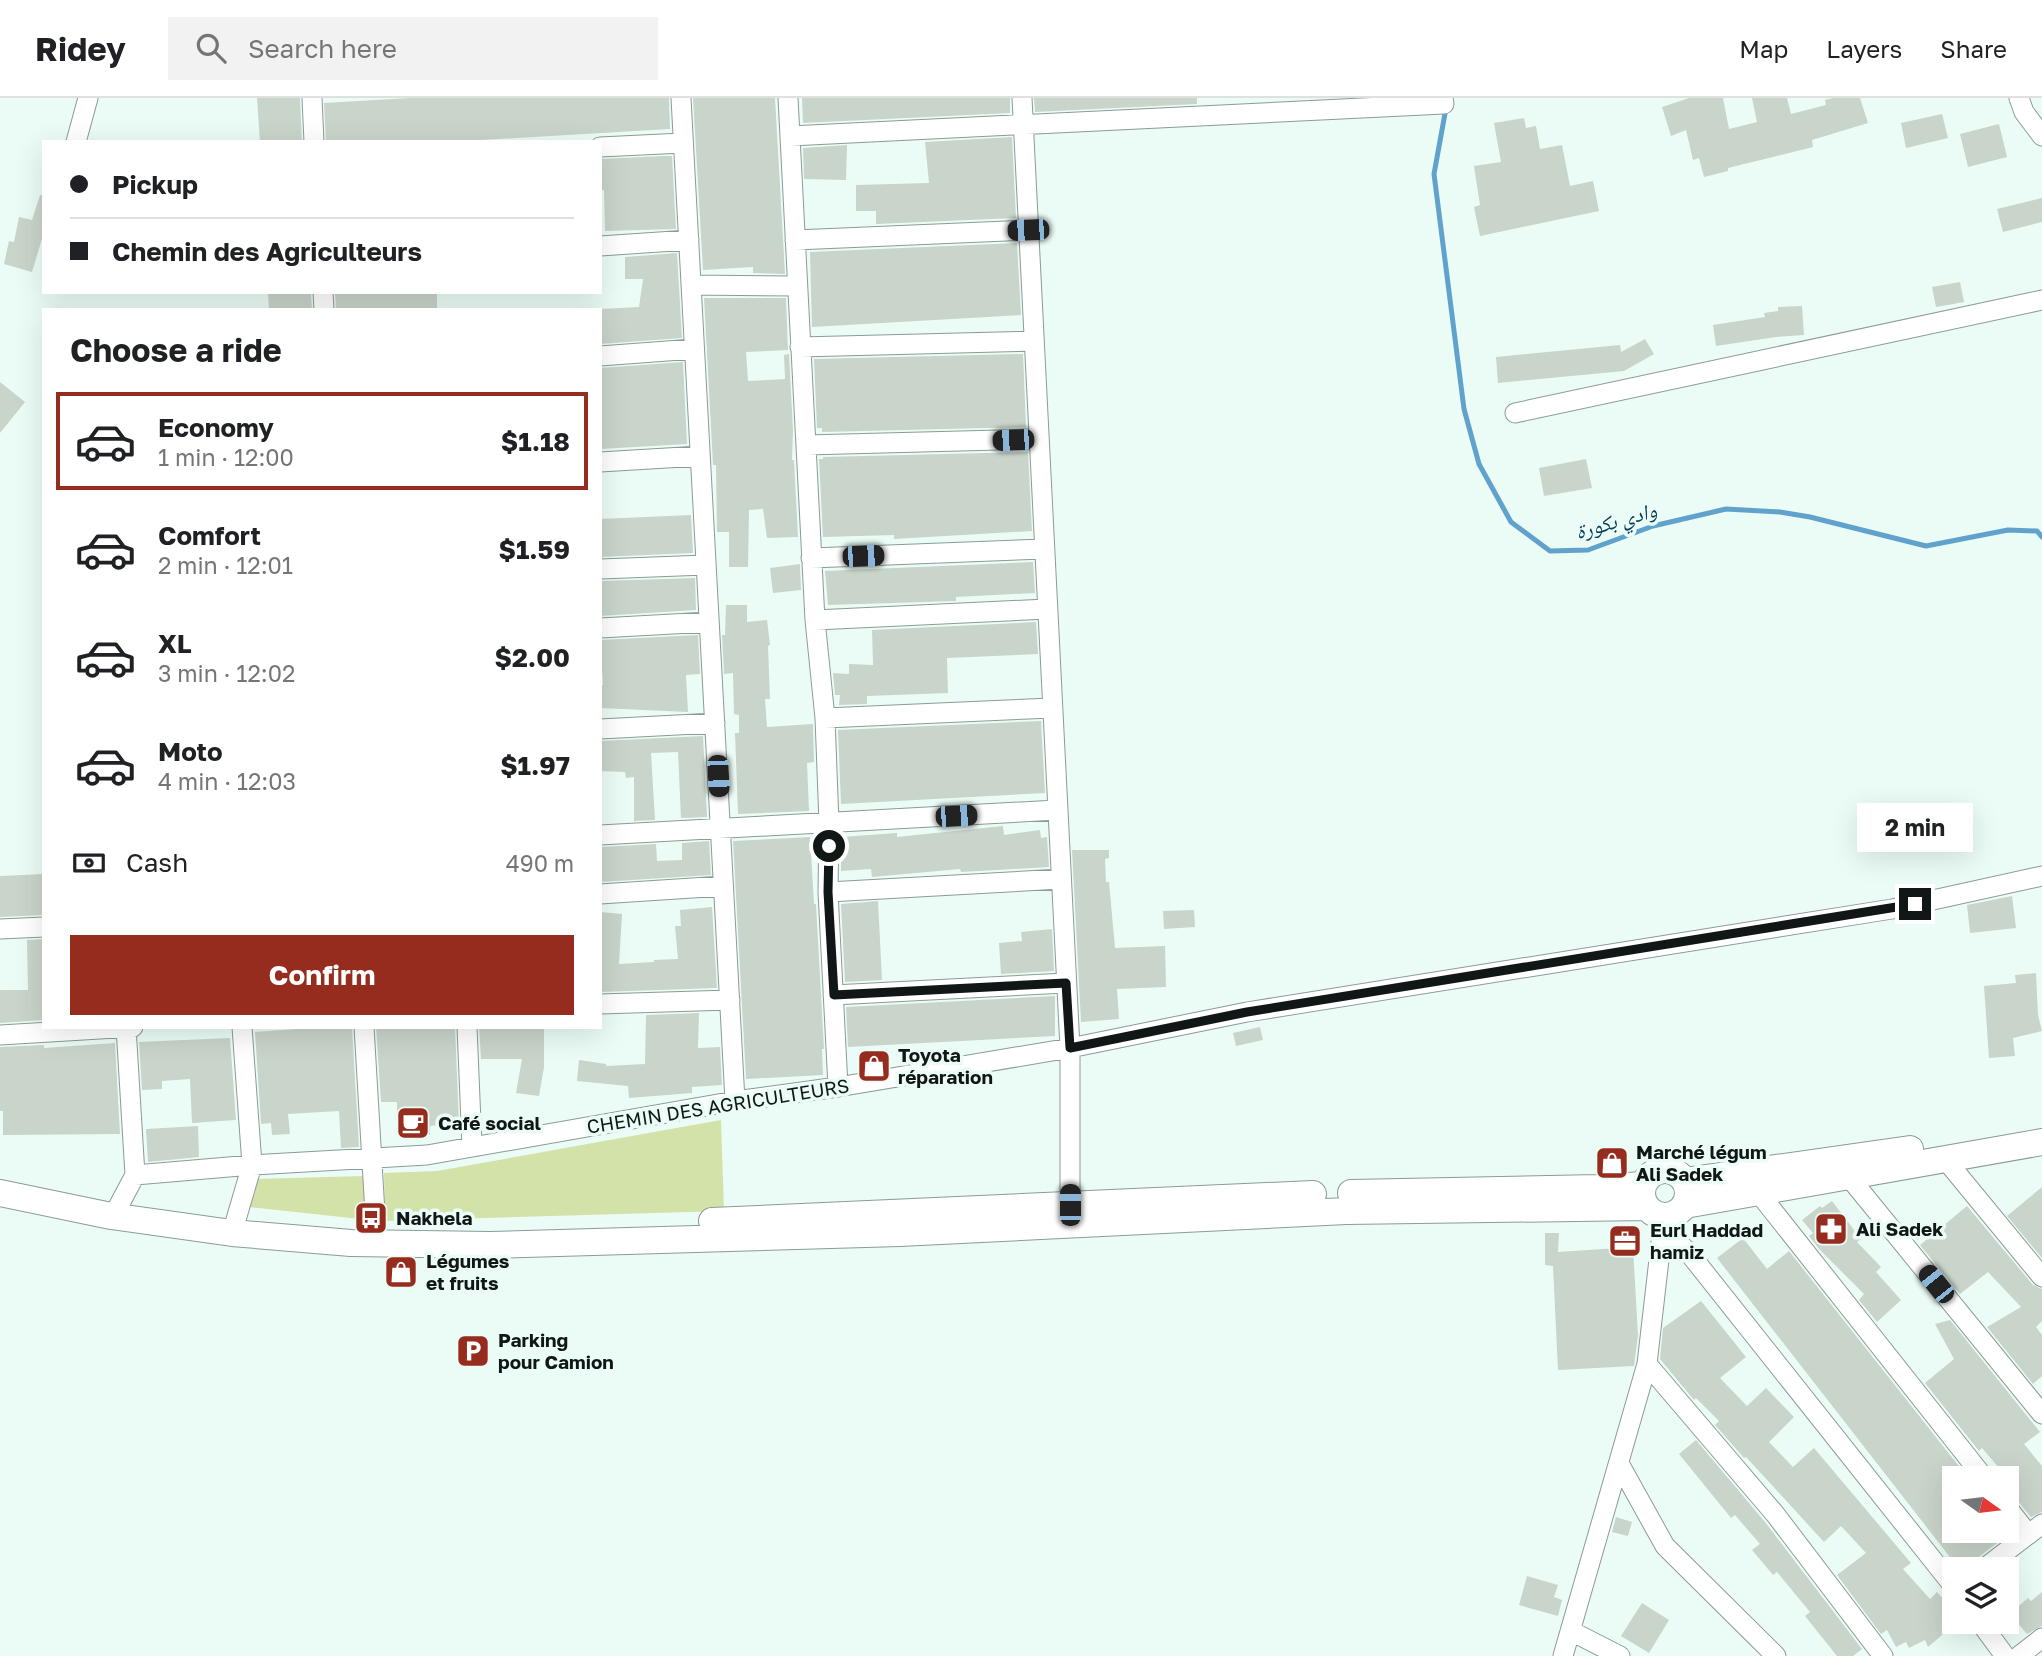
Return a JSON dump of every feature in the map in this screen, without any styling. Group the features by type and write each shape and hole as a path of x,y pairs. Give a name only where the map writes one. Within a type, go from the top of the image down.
{"main road":[{"path":"360,1235 1346,1193 1598,1188 1664,1205 1943,1144 2041,1139"},
{"path":"0,1193 111,1216 232,1233 360,1235 503,1245 900,1233 1346,1211 1664,1205 1849,1177 2041,1139"},
{"path":"0,1179 118,1208 322,1234"}],"street":[{"path":"77,140 88,98"},
{"path":"312,98 314,140"},
{"path":"681,98 735,1101"},
{"path":"788,98 811,558 825,718 830,823 828,892 838,1087"},
{"path":"1022,98 1070,1048 1070,1205"},
{"path":"790,136 1444,104 1443,98"},
{"path":"2019,98 2024,112 2042,136"},
{"path":"602,147 683,143"},
{"path":"795,240 1028,230"},
{"path":"602,246 689,240"},
{"path":"691,285 797,286"},
{"path":"1515,413 2042,300"},
{"path":"800,347 1034,341"},
{"path":"602,356 694,349"},
{"path":"806,445 1039,439"},
{"path":"602,461 700,456"},
{"path":"811,558 1044,549"},
{"path":"602,569 706,565"},
{"path":"815,620 1047,610"},
{"path":"602,628 709,622"},
{"path":"825,718 1052,708"},
{"path":"602,729 715,723"},
{"path":"602,835 1057,810"},
{"name":"CHEMIN DES AGRICULTEURS","path":"135,1175 427,1154 472,1147 735,1101 838,1087 1070,1048 1247,1012 1892,909 2042,876"},
{"path":"828,892 1061,879"},
{"path":"602,894 723,886"},
{"path":"0,929 42,927"},
{"path":"834,995 1066,983"},
{"path":"602,1004 730,1000"},
{"path":"0,1035 108,1029"},
{"path":"118,1208 135,1175 126,1029"},
{"path":"235,1223 252,1165 242,1029"},
{"path":"360,1235 372,1157 364,1029"},
{"path":"467,1029 472,1147"},
{"path":"1945,1159 2042,1278"},
{"path":"1849,1177 2042,1414"},
{"path":"1758,1192 1975,1466"},
{"path":"1563,1656 1647,1364 1664,1205"},
{"path":"1664,1205 1677,1241 1942,1572"},
{"path":"1647,1364 1775,1514 1883,1656"},
{"path":"1620,1465 1665,1546 1776,1656"},
{"path":"1999,1557 2035,1529 2020,1517"},
{"path":"1570,1631 1620,1656"},
{"path":"1989,1634 2005,1656"},
{"path":"2019,1656 2042,1638"}],"green space":[{"path":"721,1120 724,1211 385,1221 384,1173 437,1171"},
{"path":"364,1176 369,1220 249,1207 254,1179"}],"building":[{"path":"257,98 300,98 302,140 260,140"},
{"path":"410,98 669,98 670,129 482,140 326,140 324,103"},
{"path":"693,98 775,98 785,274 753,273 753,267 703,270"},
{"path":"802,98 1010,98 1010,113 803,123"},
{"path":"1034,98 1197,98 1197,104 1035,112"},
{"path":"1689,98 1723,98 1729,129 1757,122 1752,98 1787,98 1791,114 1826,105 1825,100 1833,98 1860,98 1868,123 1812,140 1813,147 1728,168 1728,171 1704,177 1699,158 1693,160 1686,130 1671,136 1662,107"},
{"path":"1942,114 1948,138 1906,148 1901,123"},
{"path":"1524,118 1526,128 1536,126 1540,149 1562,145 1570,186 1593,181 1599,211 1480,236 1474,207 1480,205 1474,166 1501,162 1494,123"},
{"path":"1999,124 2007,157 1968,167 1960,134"},
{"path":"1012,137 1016,218 876,224 876,211 856,211 856,185 929,183 925,142"},
{"path":"847,145 846,180 804,179 803,148"},
{"path":"672,156 676,229 605,231 602,159"},
{"path":"42,195 42,239 32,272 4,264 9,241 14,242 19,217 32,220"},
{"path":"2042,198 2042,222 2003,232 1997,209"},
{"path":"1017,243 1021,315 812,327 810,252"},
{"path":"677,253 682,338 602,344 602,309 639,307 643,279 625,279 625,257"},
{"path":"1960,282 1964,302 1936,307 1932,287"},
{"path":"268,294 311,294 312,308 269,308"},
{"path":"335,294 437,294 437,308 336,308"},
{"path":"704,298 786,298 788,350 746,352 748,381 785,379 784,355 789,354 792,460 798,537 767,538 763,509 749,510 748,567 729,567 729,532 717,532 716,465 713,465"},
{"path":"1802,306 1804,335 1716,346 1713,325 1765,317 1764,313 1778,311 1778,307"},
{"path":"1645,339 1654,354 1624,371 1498,383 1496,357 1620,345 1621,352"},
{"path":"1023,354 1026,427 822,432 822,428 817,428 814,359"},
{"path":"683,362 687,444 602,449 602,368"},
{"path":"0,382 25,402 0,433"},
{"path":"1028,452 1032,531 894,539 894,535 823,537 819,459 823,457"},
{"path":"1586,459 1592,488 1544,496 1539,468"},
{"path":"691,515 693,553 602,557 602,519"},
{"path":"1033,562 1035,593 956,597 956,601 828,605 825,571"},
{"path":"800,564 801,590 773,593 770,568"},
{"path":"695,578 696,610 602,616 602,581"},
{"path":"726,605 747,605 747,622 767,620 770,699 765,699 767,727 813,724 814,762 807,763 809,811 738,814 735,733 739,733 739,715 734,714 733,673 724,674 722,635 725,635"},
{"path":"1036,622 1038,654 947,658 948,693 867,696 867,704 839,705 840,695 835,695 833,673 849,674 849,664 873,665 872,630"},
{"path":"698,635 700,674 686,675 688,712 602,708 602,640"},
{"path":"1041,721 1045,793 841,804 838,730"},
{"path":"703,736 707,817 681,818 678,752 651,753 655,820 634,821 634,777 626,778 625,772 602,771 602,741"},
{"path":"1003,826 1004,835 1040,830 1041,838 1047,837 1049,867 961,872 960,869 872,877 871,869 841,871 841,837 897,833 897,837"},
{"path":"810,837 824,1049 823,1075 746,1079 733,841"},
{"path":"709,841 711,875 602,882 602,847 656,844 657,861 682,860 682,843"},
{"path":"1072,850 1109,850 1109,858 1105,859 1106,882 1109,882 1115,948 1165,946 1166,987 1117,989 1119,1019 1081,1022"},
{"path":"42,874 42,915 0,917 0,876"},
{"path":"2012,896 2016,928 1970,933 1967,905"},
{"path":"878,901 882,980 845,982 841,904"},
{"path":"712,907 717,988 602,992 602,912 622,914 619,964 678,959 675,926 681,926 680,910"},
{"path":"1194,910 1195,927 1164,929 1163,911"},
{"path":"1052,929 1054,971 1001,974 999,943 1022,941 1021,932"},
{"path":"42,939 42,1020 0,1023 0,990 28,990 27,940"},
{"path":"2036,973 2038,1015 2042,1031 2013,1038 2015,1056 1989,1058 1984,986 2016,983 2015,975"},
{"path":"1055,996 1055,1036 848,1047 846,1007"},
{"path":"699,1013 698,1048 720,1047 722,1085 692,1087 692,1093 629,1098 628,1086 577,1081 579,1060 606,1066 645,1064 646,1015"},
{"path":"1260,1027 1263,1040 1236,1046 1233,1033"},
{"path":"352,1029 359,1147 341,1148 339,1111 288,1114 290,1134 272,1135 271,1123 261,1124 255,1032"},
{"path":"376,1029 455,1029 459,1123 430,1126 430,1135 397,1134 397,1102 381,1102"},
{"path":"479,1029 544,1029 544,1067 539,1096 516,1093 522,1059 481,1059"},
{"path":"230,1038 236,1120 192,1123 190,1079 162,1081 162,1089 142,1090 139,1042"},
{"path":"115,1043 120,1134 3,1135 3,1111 0,1111 0,1047 44,1045 44,1048"},
{"path":"198,1126 199,1157 148,1162 146,1129"},
{"path":"2042,1187 2042,1258 2007,1216"},
{"path":"1832,1201 1861,1239 1857,1242 1881,1267 1876,1272 1901,1300 1877,1322 1859,1300 1864,1294 1820,1250 1809,1236 1813,1233 1802,1220 1820,1206 1822,1208"},
{"path":"1967,1206 2033,1285 2042,1289 2042,1321 2036,1327 2042,1335 2042,1376 2033,1384 1987,1327 2021,1307 1988,1272 1960,1294 1920,1245"},
{"path":"1545,1233 1559,1233 1558,1252 1633,1247 1638,1336 1634,1366 1558,1370 1553,1266 1545,1265"},
{"path":"1743,1238 1767,1269 1789,1251 1959,1466 1942,1466 1942,1544 1996,1544 1979,1557 1950,1557 1717,1258"},
{"name":"Légumes et fruits","path":"416,1263 417,1279 386,1281 385,1265"},
{"path":"1701,1301 1746,1357 1720,1378 1747,1406 1766,1388 1794,1417 1769,1442 1793,1467 1814,1448 1911,1563 1903,1569 1930,1599 1937,1592 1942,1598 1943,1634 1928,1647 1925,1640 1909,1648 1906,1642 1896,1647 1887,1630 1881,1634 1837,1575 1866,1553 1841,1526 1824,1542 1746,1457 1744,1458 1715,1425 1719,1421 1696,1398 1694,1400 1660,1359 1663,1328"},
{"path":"1950,1320 2040,1432 2024,1444 2042,1466 2042,1512 2031,1517 2020,1504 2020,1466 1997,1466 1982,1448 1979,1451 1925,1383 1954,1359 1935,1324"},
{"path":"1696,1440 1765,1522 1862,1649 1853,1656 1837,1656 1805,1616 1810,1612 1777,1572 1773,1575 1752,1550 1760,1544 1735,1515 1731,1518 1679,1454"},
{"path":"1616,1517 1632,1522 1628,1536 1612,1532"},
{"path":"1527,1576 1558,1585 1554,1597 1562,1600 1558,1616 1519,1605"},
{"path":"2042,1592 2042,1626 2027,1634 2019,1625 2019,1606 2028,1598 2031,1601"},
{"path":"1642,1603 1669,1620 1649,1653 1621,1636"}],"waterway":[{"name":"وادي بكورة","path":"1446,108 1434,174 1464,409 1479,464 1511,522 1550,551 1588,550 1653,526 1726,509 1780,512 1810,517 1926,546 2008,530 2037,531 2042,537"}],"place":[{"name":"Toyota réparation","path":"874,1066"},
{"name":"Café social","path":"413,1123"},
{"name":"Marché légum Ali Sadek","path":"1612,1163"},
{"name":"Nakhela","path":"371,1218"},
{"name":"Ali Sadek","path":"1831,1229"},
{"name":"Eurl Haddad hamiz","path":"1625,1241"},
{"name":"Légumes et fruits","path":"401,1272"},
{"name":"Parking pour Camion","path":"473,1351"}],"route":[{"path":"829,846 828,892 834,995 1066,983 1070,1048 1247,1012 1915,904"}]}
